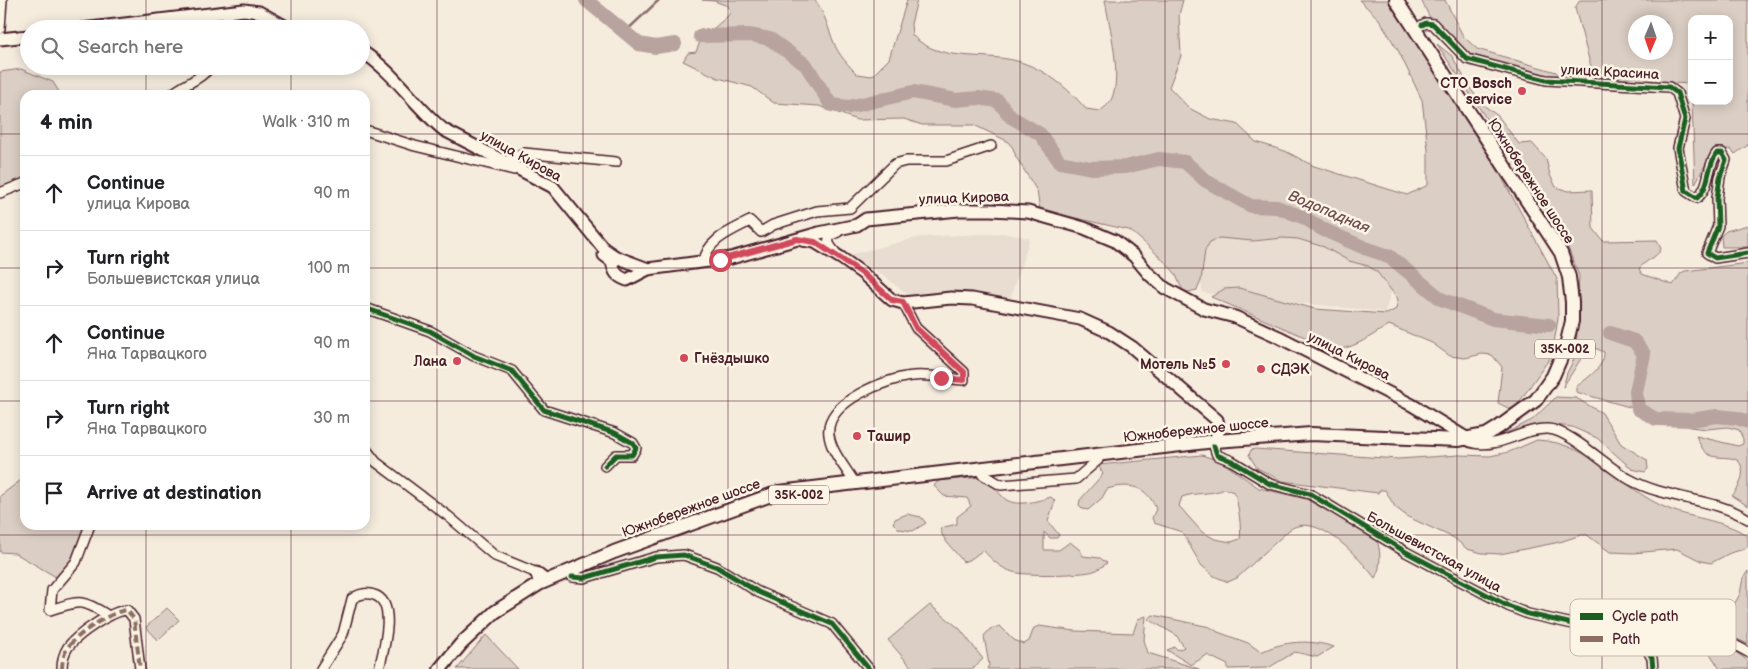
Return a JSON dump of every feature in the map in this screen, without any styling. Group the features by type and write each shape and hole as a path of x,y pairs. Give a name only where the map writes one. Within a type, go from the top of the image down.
{"highway":[{"name":"Южнобережное шоссе","path":"440,669 460,644 538,577 614,552 779,492 1008,466 1303,439 1412,444 1472,441 1490,438 1520,418 1541,400 1565,359 1574,332 1576,304 1572,276 1562,249 1418,26 1396,0"},
{"name":"Южнобережное шоссе","path":"447,669 457,655 491,622 519,601 572,577 782,497 1216,447 1311,434 1472,441 1499,428 1536,400 1553,376 1566,346 1572,321 1569,277 1561,254 1541,225 1418,26 1405,0"}],"main road":[{"path":"156,20 229,11 259,12 274,20"},
{"path":"0,39 20,37"},
{"name":"улица Кирова","path":"370,59 411,96 438,126 551,190 602,253 614,259 648,269"},
{"name":"улица Кирова","path":"614,259 617,275 627,280 648,269 731,258 797,239 857,225 866,219 960,210 1028,212 1084,228 1115,241 1134,256 1149,274 1165,288 1204,309 1235,317 1279,337 1412,405 1472,441"},
{"path":"797,239 815,242 841,258 862,273 880,292 892,300 903,302 952,298 972,299 1080,319 1109,332 1132,347 1216,420 1219,429 1216,447"}],"street":[{"path":"0,29 2,0"},
{"path":"226,20 229,11"},
{"name":"улица Красина","path":"1418,26 1426,23 1433,24 1466,59 1546,80 1669,87 1677,93 1685,119 1678,148 1686,190 1697,198 1705,191 1712,160 1717,152 1722,153 1726,160 1720,177 1717,198 1718,226 1707,253 1715,258 1748,253"},
{"path":"177,90 202,75"},
{"path":"370,132 414,146 509,166 524,153 616,162"},
{"path":"704,262 709,248 722,236 750,221 761,232 773,225 816,211 850,208 895,164 906,162 946,162 991,146"},
{"path":"0,193 20,185"},
{"path":"841,258 828,245 830,235 857,225"},
{"path":"854,482 832,446 829,437 828,427 832,418 841,408 863,390 913,376 964,380 964,372 916,328 903,302"},
{"path":"370,310 430,331 474,356 512,371 544,410 615,433 634,443 636,448 632,455 616,455 605,466"},
{"path":"1472,441 1498,443 1537,430 1549,429 1583,446 1630,479 1670,493 1733,510 1748,519"},
{"name":"Большевистская улица","path":"1216,447 1232,461 1270,484 1310,494 1406,552 1508,606 1528,614 1570,623"},
{"path":"370,454 376,462 448,516 495,556 538,577"},
{"path":"88,530 76,562 52,590 50,610 78,602 89,603 107,615"},
{"path":"572,577 584,578 656,557 684,555 717,567 758,592 832,624 869,669"},
{"path":"321,669 343,634 352,599 359,594 376,595 382,600 388,616 379,669"},
{"path":"62,669 63,659 68,646 107,615 127,610 134,619 140,669"},
{"path":"1736,646 1748,652"},
{"path":"1651,656 1653,669"}],"shaded area":[{"path":"702,0 815,0 824,16 836,47 847,64 857,74 872,76 889,59 907,0 917,0 911,24 912,35 923,44 935,50 948,53 1004,58 1027,64 1055,80 1086,109 1100,111 1111,100 1116,78 1114,51 1105,0 1183,0 1179,15 1181,56 1169,87 1189,108 1210,119 1237,124 1256,142 1285,151 1314,166 1407,195 1428,185 1428,150 1422,100 1399,52 1379,19 1359,0 1390,0 1488,152 1557,279 1558,319 1552,355 1515,408 1510,409 1498,403 1502,367 1492,355 1482,354 1465,358 1450,356 1432,343 1389,325 1357,344 1335,350 1211,297 1224,289 1239,288 1315,309 1387,314 1396,309 1398,299 1377,272 1368,266 1349,261 1324,247 1298,239 1283,238 1253,241 1219,238 1210,242 1205,250 1201,281 1197,290 1188,292 1183,290 1170,268 1129,230 1040,210 1037,191 1016,157 1013,148 1007,141 974,125 922,125 904,119 857,120 819,106 774,103 752,87 718,78 683,61 688,53 696,52 701,39 728,16 730,12 728,6 714,1"},
{"path":"1421,0 1445,0 1463,36 1477,49 1556,72 1559,75 1557,79 1469,54 1430,18"},
{"path":"1580,0 1748,0 1748,145 1735,154 1730,149 1713,150 1695,184 1692,105 1733,105 1733,15 1688,15 1688,84 1594,78 1575,8"},
{"path":"1437,44 1452,56 1470,88 1482,104 1498,116 1519,144 1532,143 1546,159 1550,175 1556,187 1568,191 1592,190 1593,228 1603,241 1657,240 1661,249 1657,255 1644,263 1639,269 1642,274 1673,285 1681,273 1685,271 1748,263 1748,506 1732,496 1742,478 1740,464 1734,459 1710,455 1701,447 1696,436 1738,446 1743,444 1739,430 1728,427 1707,429 1690,427 1672,419 1576,392 1576,387 1602,363 1604,352 1595,348 1582,357 1563,387 1567,373 1576,355 1579,276 1563,235"},
{"path":"20,69 20,75 36,75 53,82 58,90 20,90 20,183 0,191 0,72"},
{"path":"1748,225 1748,247 1722,247 1721,236 1726,231"},
{"path":"1188,226 1321,239 1395,280 1385,312 1203,293"},
{"path":"1002,233 1030,238 1009,302 959,294 909,296 886,277 849,255 920,237"},
{"path":"1556,397 1576,398 1602,413 1621,444 1647,460 1648,469 1645,472 1632,469 1597,438 1572,427 1546,424 1502,438 1504,434 1532,420"},
{"path":"1537,440 1557,443 1575,449 1606,468 1652,501 1669,509 1722,524 1741,532 1748,537 1748,545 1745,549 1730,553 1711,563 1701,561 1677,549 1633,553 1610,552 1587,535 1500,554 1482,553 1467,549 1454,538 1408,517 1395,507 1385,490 1380,490 1378,493 1282,481 1257,468 1249,455 1251,450 1255,449 1398,459 1459,455 1490,456 1509,452"},
{"path":"1202,455 1222,462 1259,488 1306,499 1375,537 1379,546 1379,569 1375,578 1359,559 1336,539 1312,526 1300,526 1289,530 1237,578 1228,582 1214,576 1201,565 1182,532 1154,523 1152,518 1156,509 1148,495 1142,491 1130,486 1107,489 1102,498 1088,510 1083,509 1079,505 1080,500 1103,474 1098,465","holes":["1225,489 1234,492 1240,522 1240,539 1231,542 1215,539 1202,532 1179,506 1182,497 1187,495"]},
{"path":"982,477 1006,500 1012,502 1025,503 1051,497 1055,501 1048,521 1059,535 1057,538 1050,538 1044,532 1044,550 1059,550 1070,542 1080,550 1083,556 1100,558 1107,563 1097,570 1088,572 1054,574 1019,573 1000,566 983,550 971,559 963,562 946,542 940,528 957,524 957,517 971,506 967,498 944,496 934,486 938,481"},
{"path":"20,481 20,530 83,530 70,562 56,577 15,553 0,552 0,496"},
{"path":"907,514 921,517 926,523 913,531 899,529 893,523 895,519"},
{"path":"1748,571 1748,644 1736,639 1736,601 1740,594 1743,578"},
{"path":"930,605 960,629 983,659 972,669 913,669 888,640"},
{"path":"167,608 179,620 158,640 146,627"},
{"path":"1153,615 1210,627 1218,632 1248,643 1261,652 1278,645 1297,642 1325,644 1334,647 1317,657 1295,652 1268,668 1228,669 1228,665 1207,655 1191,665 1167,650 1175,647 1178,650 1184,647 1176,635 1148,619"},
{"path":"1146,616 1144,640 1148,653 1199,669 987,669 989,665 984,636 990,629 1000,626 1014,640 1024,644 1029,641 1034,628 1039,626 1075,631 1133,633 1138,619"},
{"path":"486,635 518,669 457,669"},
{"path":"1736,652 1748,661 1748,669 1720,669 1712,656 1736,656"}],"waterway":[{"name":"Водопадная","path":"586,0 639,44 656,47 675,44"},
{"path":"624,33 659,0"},
{"name":"Водопадная","path":"700,36 750,35 770,39 806,65 831,105 849,107 913,92 956,100 978,98 998,101 1011,117 1040,134 1060,162 1091,168 1125,167 1159,159 1185,162 1206,181 1251,206 1277,207 1305,218 1322,229 1365,248 1389,256 1441,299 1493,319 1549,325"},
{"name":"Водопадная","path":"1610,333 1634,341 1644,354 1636,392 1638,409 1656,419 1691,420 1717,416 1737,418 1748,422"}],"marked path":[{"path":"62,669 68,647 79,636 112,614 127,610 134,619 140,669"}],"cycle path":[{"path":"1422,25 1426,23 1433,24 1467,59 1546,80 1669,87 1677,93 1685,119 1678,148 1686,191 1697,198 1707,182 1711,164 1717,153 1722,153 1726,160 1720,177 1717,198 1718,226 1707,253 1715,258 1748,253"},
{"path":"370,310 430,331 474,356 512,371 544,410 615,433 633,443 636,448 632,455 616,455 605,466"},
{"path":"1214,446 1217,455 1232,461 1270,484 1310,494 1406,552 1508,606 1528,614 1570,623"},
{"path":"572,577 584,578 656,557 684,555 717,567 758,592 832,624 869,669"},
{"path":"1651,656 1653,669"}],"place":[{"name":"СТО Bosch service","path":"1522,91"},
{"name":"Гнёздышко","path":"684,358"},
{"name":"Лана","path":"457,361"},
{"name":"Мотель №5","path":"1226,364"},
{"name":"СДЭК","path":"1261,369"},
{"name":"Ташир","path":"857,436"}],"route":[{"path":"720,260 797,239 815,242 862,273 880,292 892,300 903,302 916,328 964,372 964,380 941,378"}]}
